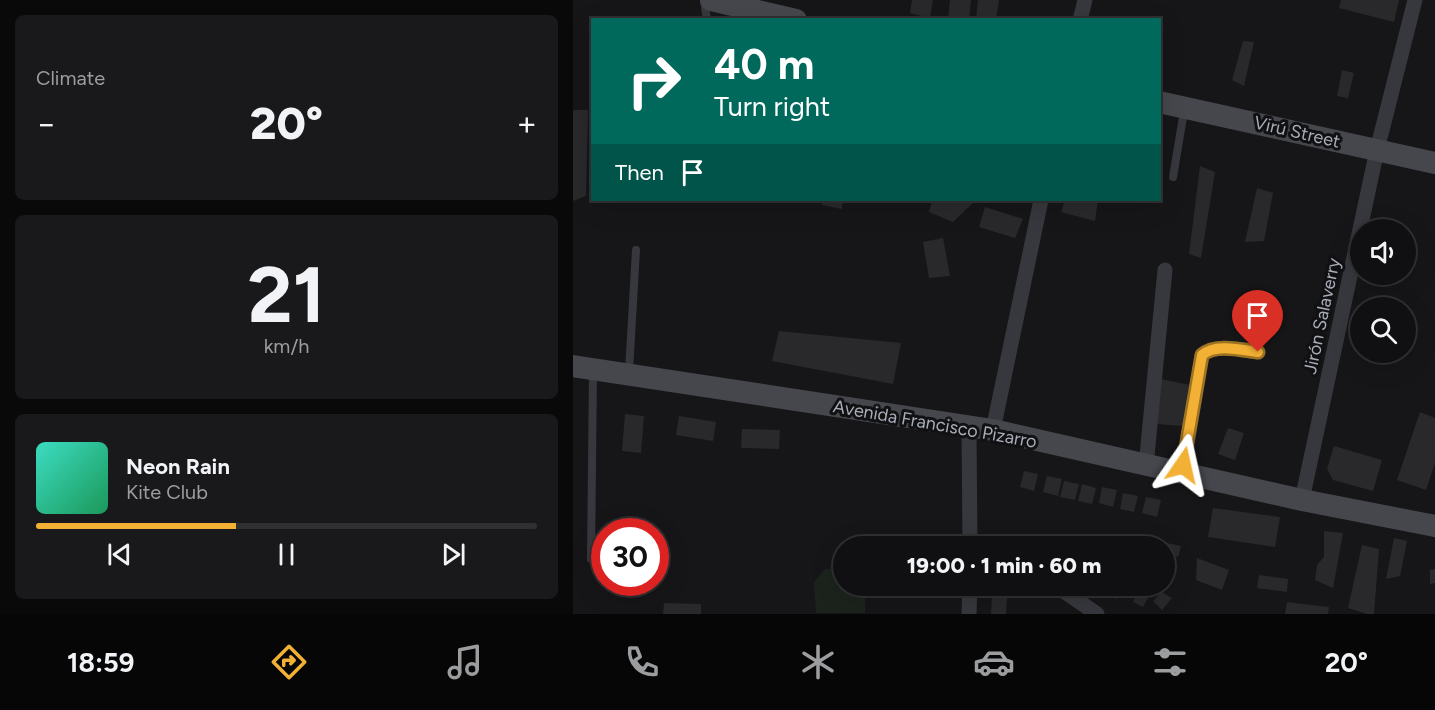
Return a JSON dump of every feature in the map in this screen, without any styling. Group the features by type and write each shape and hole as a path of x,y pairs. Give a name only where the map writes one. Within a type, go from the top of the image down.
{"main road":[{"path":"711,0 763,6 791,18"},
{"name":"Virú Street","path":"1161,102 1435,163"},
{"name":"Avenida Francisco Pizarro","path":"583,367 993,430 1182,474 1435,526"}],"street":[{"path":"1080,18 1085,0"},
{"name":"Jirón Salaverry","path":"1302,500 1377,150 1415,0"},
{"path":"993,430 1041,201"},
{"path":"1146,466 1165,270"},
{"path":"1182,474 1202,355 1205,352 1226,348 1258,352"},
{"path":"969,428 970,536"},
{"path":"969,596 969,614"},
{"path":"1071,596 1097,614"}],"lane":[{"path":"704,0 707,18"},
{"path":"1173,177 1184,107"},
{"path":"629,375 636,250"},
{"path":"583,367 591,559"}],"shaded area":[{"path":"825,569 833,569 833,596 865,596 865,613 816,613 814,582"}],"building":[{"path":"912,0 933,0 930,18 910,13"},
{"path":"950,0 971,0 969,18 948,18"},
{"path":"978,0 999,0 996,18 976,18"},
{"path":"1341,0 1399,0 1394,22 1339,8"},
{"path":"1243,41 1254,42 1244,86 1232,80"},
{"path":"1342,70 1354,73 1348,98 1337,96"},
{"path":"573,110 588,110 586,196 573,201"},
{"path":"1200,166 1215,172 1201,258 1189,254"},
{"path":"1257,188 1273,193 1264,241 1245,242"},
{"path":"822,201 843,201 842,209 822,205"},
{"path":"932,201 975,201 953,222 929,212"},
{"path":"1065,201 1098,201 1095,221 1061,212"},
{"path":"985,207 1023,219 1015,238 979,227"},
{"path":"943,238 950,276 929,278 923,242"},
{"path":"779,331 901,343 893,384 772,361"},
{"path":"1161,379 1190,385 1183,426 1156,424"},
{"path":"1420,412 1435,418 1435,463 1426,490 1397,480"},
{"path":"625,414 644,416 641,453 622,451"},
{"path":"679,416 716,422 713,441 676,435"},
{"path":"1228,428 1244,433 1235,460 1218,454"},
{"path":"742,429 780,430 779,449 741,448"},
{"path":"1334,446 1382,460 1373,491 1333,480 1327,469"},
{"path":"1024,471 1038,474 1034,491 1020,487"},
{"path":"1047,476 1062,479 1058,496 1043,492"},
{"path":"1064,481 1079,484 1075,500 1060,497"},
{"path":"1082,484 1096,488 1092,504 1078,501"},
{"path":"1102,487 1117,490 1113,507 1099,503"},
{"path":"1123,493 1138,496 1134,512 1120,509"},
{"path":"1146,497 1161,500 1157,517 1142,513"},
{"path":"1213,508 1280,517 1275,547 1208,537"},
{"path":"1324,531 1343,533 1333,588 1315,580 1317,565 1324,557"},
{"path":"1394,538 1407,541 1400,576 1386,579"},
{"path":"1175,545 1181,546 1178,557 1175,556"},
{"path":"1362,545 1379,549 1374,614 1348,608"},
{"path":"1197,558 1229,570 1222,590 1196,580"},
{"path":"1435,569 1435,583 1430,584 1430,570"},
{"path":"1259,575 1288,579 1287,592 1257,588"},
{"path":"1136,596 1149,596 1143,607 1133,602"},
{"path":"1158,596 1172,598 1162,610 1153,601"},
{"path":"992,597 1007,598 1006,614 991,614"},
{"path":"1287,602 1329,607 1328,614 1285,614"},
{"path":"664,603 701,604 701,614 663,614"}],"route":[{"path":"1183,465 1202,355 1205,352 1226,348 1258,352"}]}
